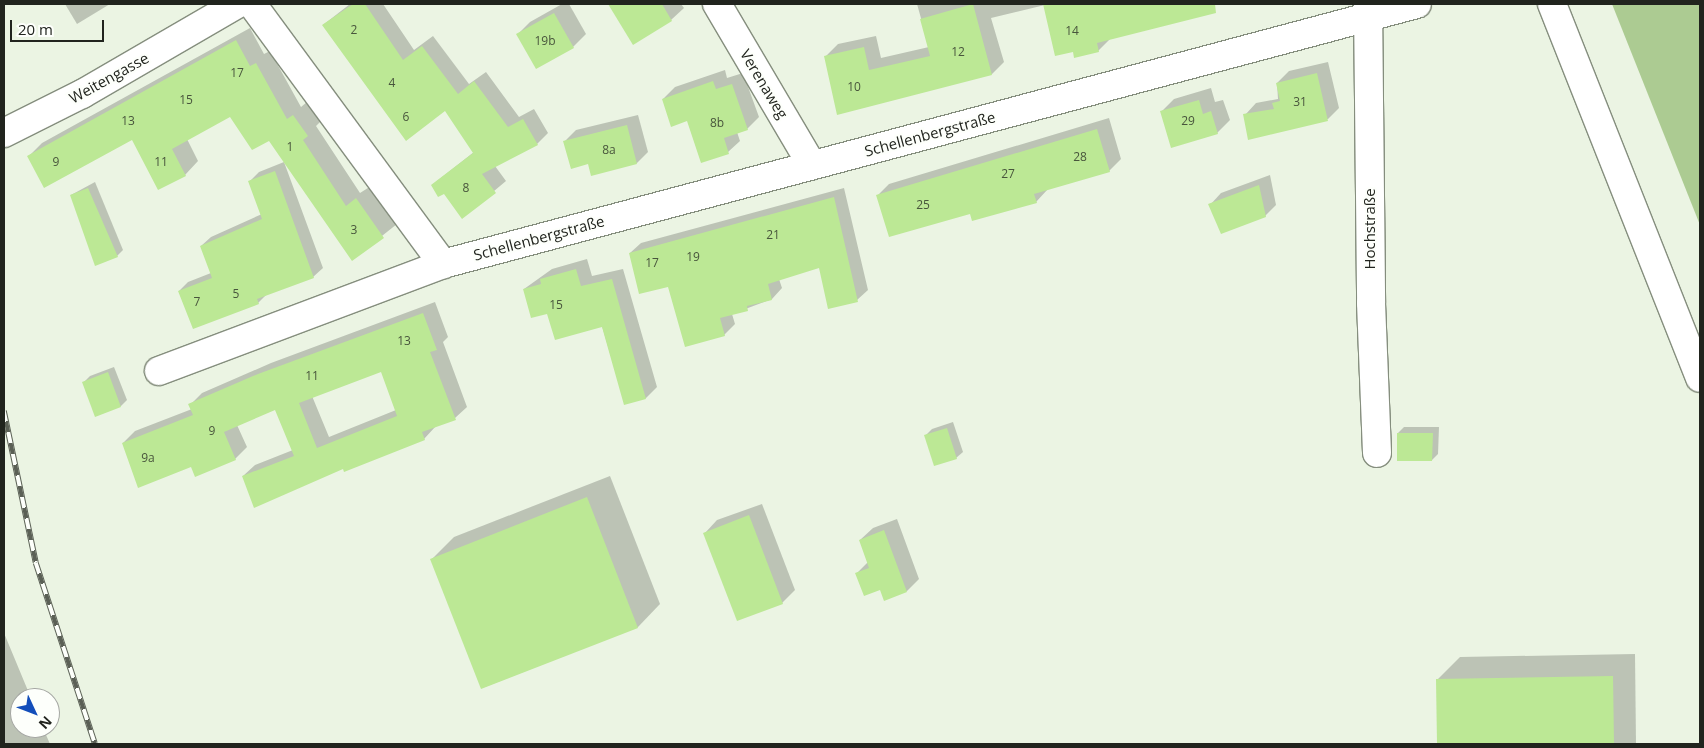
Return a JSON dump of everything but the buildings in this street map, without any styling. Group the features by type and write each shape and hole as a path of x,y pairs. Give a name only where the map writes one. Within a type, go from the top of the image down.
{"street":[{"name":"Weitengasse","path":"4,132 82,94 237,4"},
{"path":"252,4 443,264"},
{"name":"Verenaweg","path":"717,4 812,164"},
{"name":"Schellenbergstraße","path":"159,371 443,264 1368,11 1417,4"},
{"path":"1552,4 1700,378"},
{"name":"Hochstraße","path":"1368,11 1371,304 1377,453"}],"green space":[{"path":"1612,4 1700,4 1700,225"}],"railway":[{"path":"4,411 36,563 95,744"}]}
